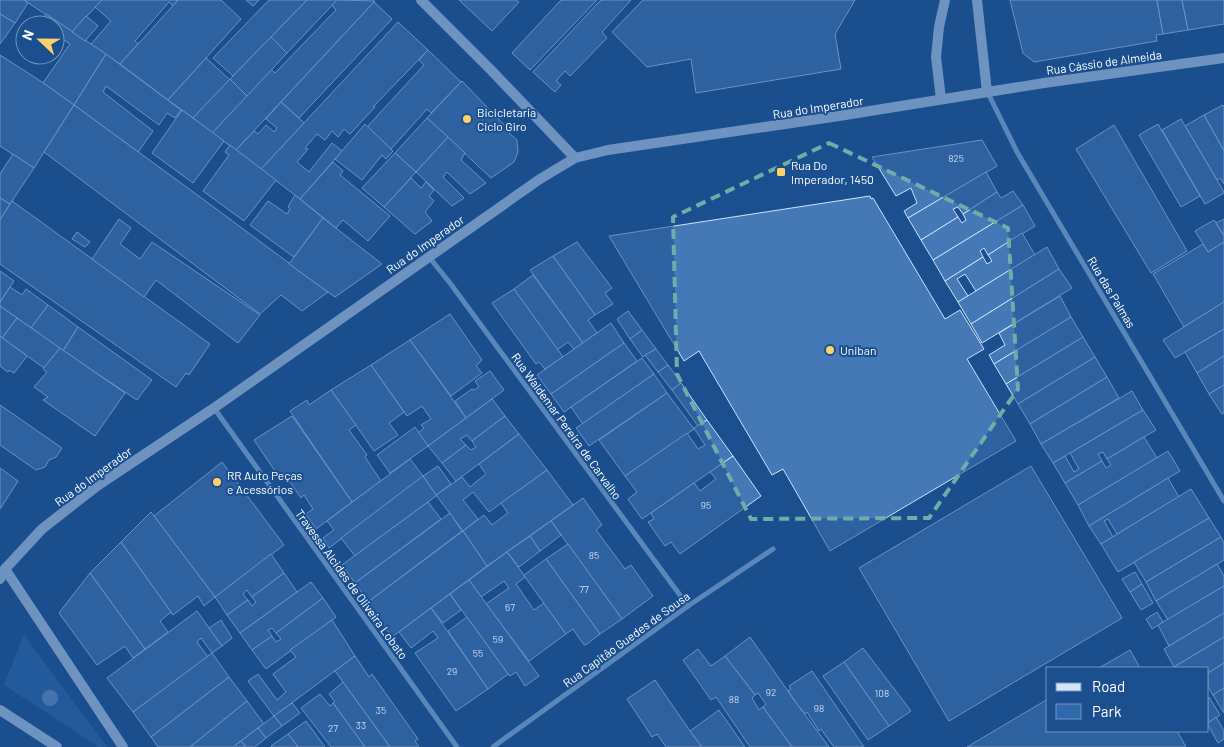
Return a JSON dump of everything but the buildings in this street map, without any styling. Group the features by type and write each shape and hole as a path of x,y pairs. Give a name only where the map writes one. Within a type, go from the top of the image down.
{"street":[{"path":"421,0 575,158"},
{"path":"941,100 936,57 939,27 946,0"},
{"path":"977,0 987,92"},
{"name":"Rua Cássio de Almeida","path":"987,92 1224,58"},
{"name":"Rua do Imperador","path":"0,579 5,569 42,529 97,486 214,408 540,178 575,158 608,150 987,92"},
{"name":"Rua das Palmas","path":"987,92 1017,152 1224,501"},
{"name":"Rua Waldemar Pereira de Carvalho","path":"429,257 688,606"},
{"name":"Travessa Alcides de Oliveira Lobato","path":"214,408 458,747"},
{"name":"Rua Capitão Guedes de Sousa","path":"493,747 688,606 772,549"},
{"path":"5,569 123,747"},
{"path":"0,710 57,747"}],"highlighted area":[{"path":"829,143 1008,228 1018,389 929,518 751,519 677,374 673,217"}],"green space":[{"path":"24,635 107,747 99,747 4,685"}],"place":[{"name":"Bicicletaria Ciclo Giro","path":"467,119"},
{"name":"Rua Do Imperador, 1450","path":"781,172"},
{"name":"Uniban","path":"830,350"},
{"name":"RR Auto Peças e Acessórios","path":"217,482"}]}
